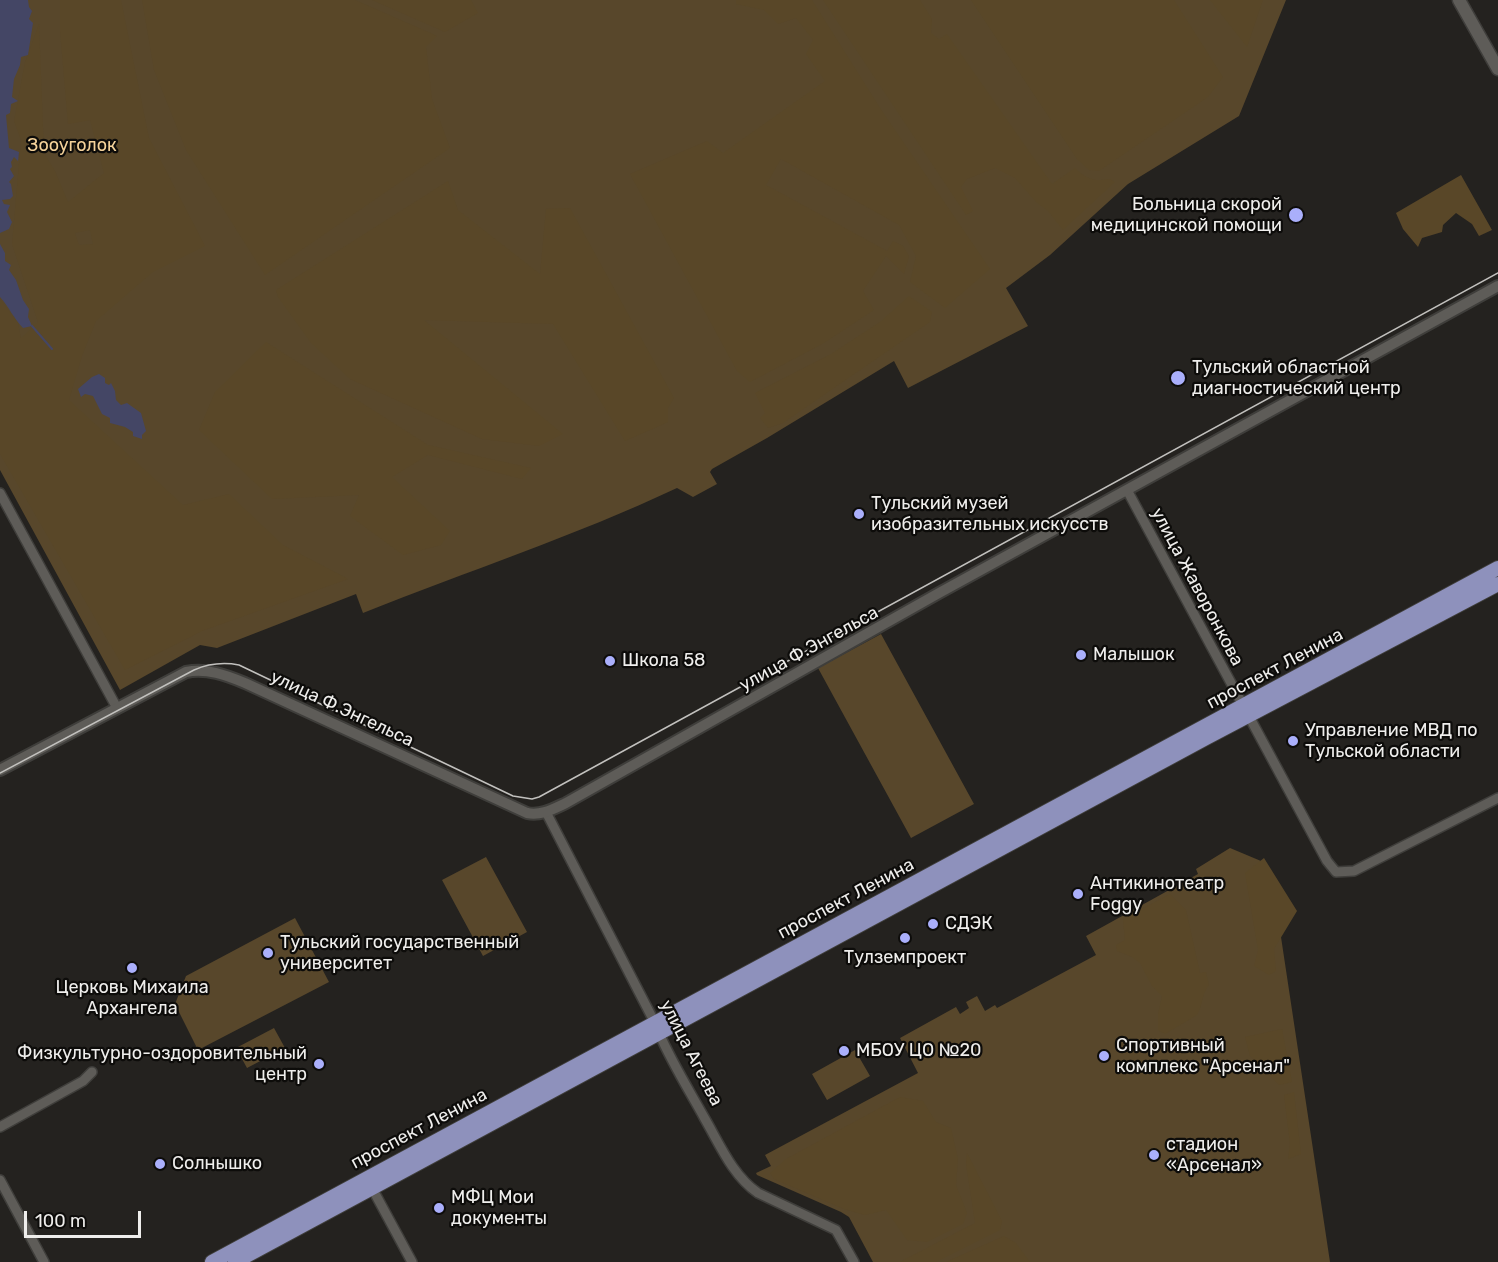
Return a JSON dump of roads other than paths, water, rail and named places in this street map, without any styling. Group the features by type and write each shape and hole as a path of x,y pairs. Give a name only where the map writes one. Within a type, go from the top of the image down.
{"main road":[{"path":"1459,0 1498,69"},
{"name":"проспект Ленина","path":"212,1262 370,1183 1246,711 1498,568"},
{"name":"проспект Ленина","path":"1246,711 1498,584"},
{"name":"проспект Ленина","path":"235,1262 370,1183"}],"street":[{"name":"улица Ф.Энгельса","path":"0,770 186,672 194,670 222,673 527,813 536,815 546,812 1498,286"},
{"name":"улица Жаворонкова","path":"1127,490 1331,867 1336,872 1354,871 1498,798"},
{"path":"0,493 117,708"},
{"name":"улица Агеева","path":"546,812 657,1028 670,1058 732,1165 747,1186 758,1193 836,1230 854,1262"},
{"path":"0,1126 82,1080 92,1072"},
{"path":"0,1180 44,1262"},
{"path":"370,1183 412,1262"}],"water":[{"path":"0,0 28,0 32,11 29,19 33,23 28,55 21,57 14,79 12,97 18,101 11,104 10,113 6,115 9,148 19,152 18,161 14,157 10,169 14,176 9,182 13,196 2,200 4,204 10,205 7,212 12,222 9,229 0,233"},
{"path":"0,244 5,253 5,261 11,265 9,270 29,309 28,317 32,326 23,328 0,297"},
{"path":"99,374 105,378 105,383 109,385 111,383 116,400 121,405 127,403 141,413 146,431 142,439 133,436 133,432 125,427 110,423 110,418 102,414 93,396 85,394 81,397 78,389"}],"waterway":[{"path":"32,326 52,349"}],"tram line":[{"path":"0,773 194,670 216,664 227,664 239,665 513,796 532,799 539,797 1498,273"}],"place":[{"name":"Больница скорой медицинской помощи","path":"1296,215"},
{"name":"Тульский областной диагностический центр","path":"1178,378"},
{"name":"Тульский музей изобразительных искусств","path":"859,514"},
{"name":"Малышок","path":"1081,655"},
{"name":"Школа 58","path":"610,661"},
{"name":"Управление МВД по Тульской области","path":"1293,741"},
{"name":"Антикинотеатр Foggy","path":"1078,894"},
{"name":"СДЭК","path":"933,924"},
{"name":"Тулземпроект","path":"905,938"},
{"name":"Тульский государственный университет","path":"268,953"},
{"name":"Церковь Михаила Архангела","path":"132,968"},
{"name":"МБОУ ЦО №20","path":"844,1051"},
{"name":"Спортивный комплекс \"Арсенал\"","path":"1104,1056"},
{"name":"Физкультурно-оздоровительный центр","path":"319,1064"},
{"name":"стадион «Арсенал»","path":"1154,1155"},
{"name":"Солнышко","path":"160,1164"},
{"name":"МФЦ Мои документы","path":"439,1208"}],"park label":[{"name":"Зооуголок","path":"72,146"}]}
